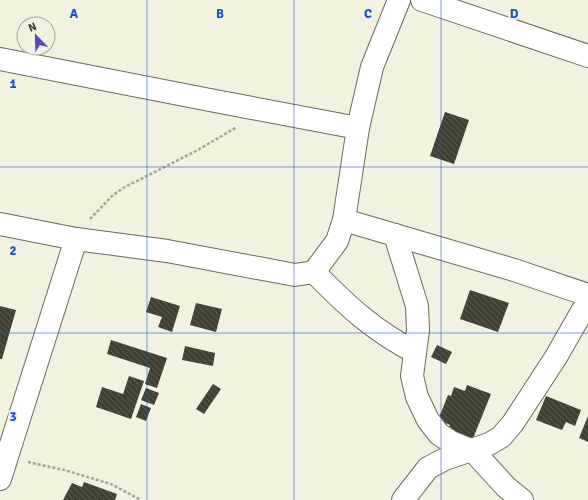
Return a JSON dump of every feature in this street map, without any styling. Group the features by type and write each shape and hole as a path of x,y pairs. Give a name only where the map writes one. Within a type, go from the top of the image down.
{"street":[{"path":"0,224 76,239 167,251 295,275 314,272 337,241 344,220 358,128 372,67 399,0"},
{"path":"422,0 588,56"},
{"path":"0,59 358,128"},
{"path":"344,220 514,270 588,296"},
{"path":"395,235 417,306 418,330 412,376 417,397 428,420 439,434 451,442 474,451 506,487 522,500"},
{"path":"0,478 76,239"},
{"path":"314,272 356,315 394,342 415,352"},
{"path":"403,500 428,468 446,460 474,451 501,437 513,423 556,357 588,301"}],"path":[{"path":"76,239 101,208 124,188 196,151 266,110"},
{"path":"6,457 64,470 104,482 141,500"}],"building":[{"path":"445,112 469,120 454,164 430,156"},
{"path":"470,290 509,303 498,332 460,319"},
{"path":"151,297 180,306 172,332 158,327 162,317 146,312"},
{"path":"196,303 222,309 216,332 190,325"},
{"path":"0,306 16,310 2,359 0,359"},
{"path":"111,340 167,358 157,388 145,384 150,368 107,354"},
{"path":"437,345 452,352 446,364 431,357"},
{"path":"185,346 215,353 213,366 182,360"},
{"path":"129,376 144,381 131,419 96,407 102,387 123,394"},
{"path":"213,384 221,389 204,414 196,409"},
{"path":"467,385 491,394 472,441 447,432 450,425 438,420 448,395 451,396 454,387 465,391"},
{"path":"146,388 159,393 154,405 141,400"},
{"path":"546,396 581,410 575,426 566,422 562,430 536,420"},
{"path":"141,404 151,408 146,421 136,417"},
{"path":"588,416 588,442 579,438"},
{"path":"84,482 117,494 115,500 63,500 72,483 82,487"}]}
